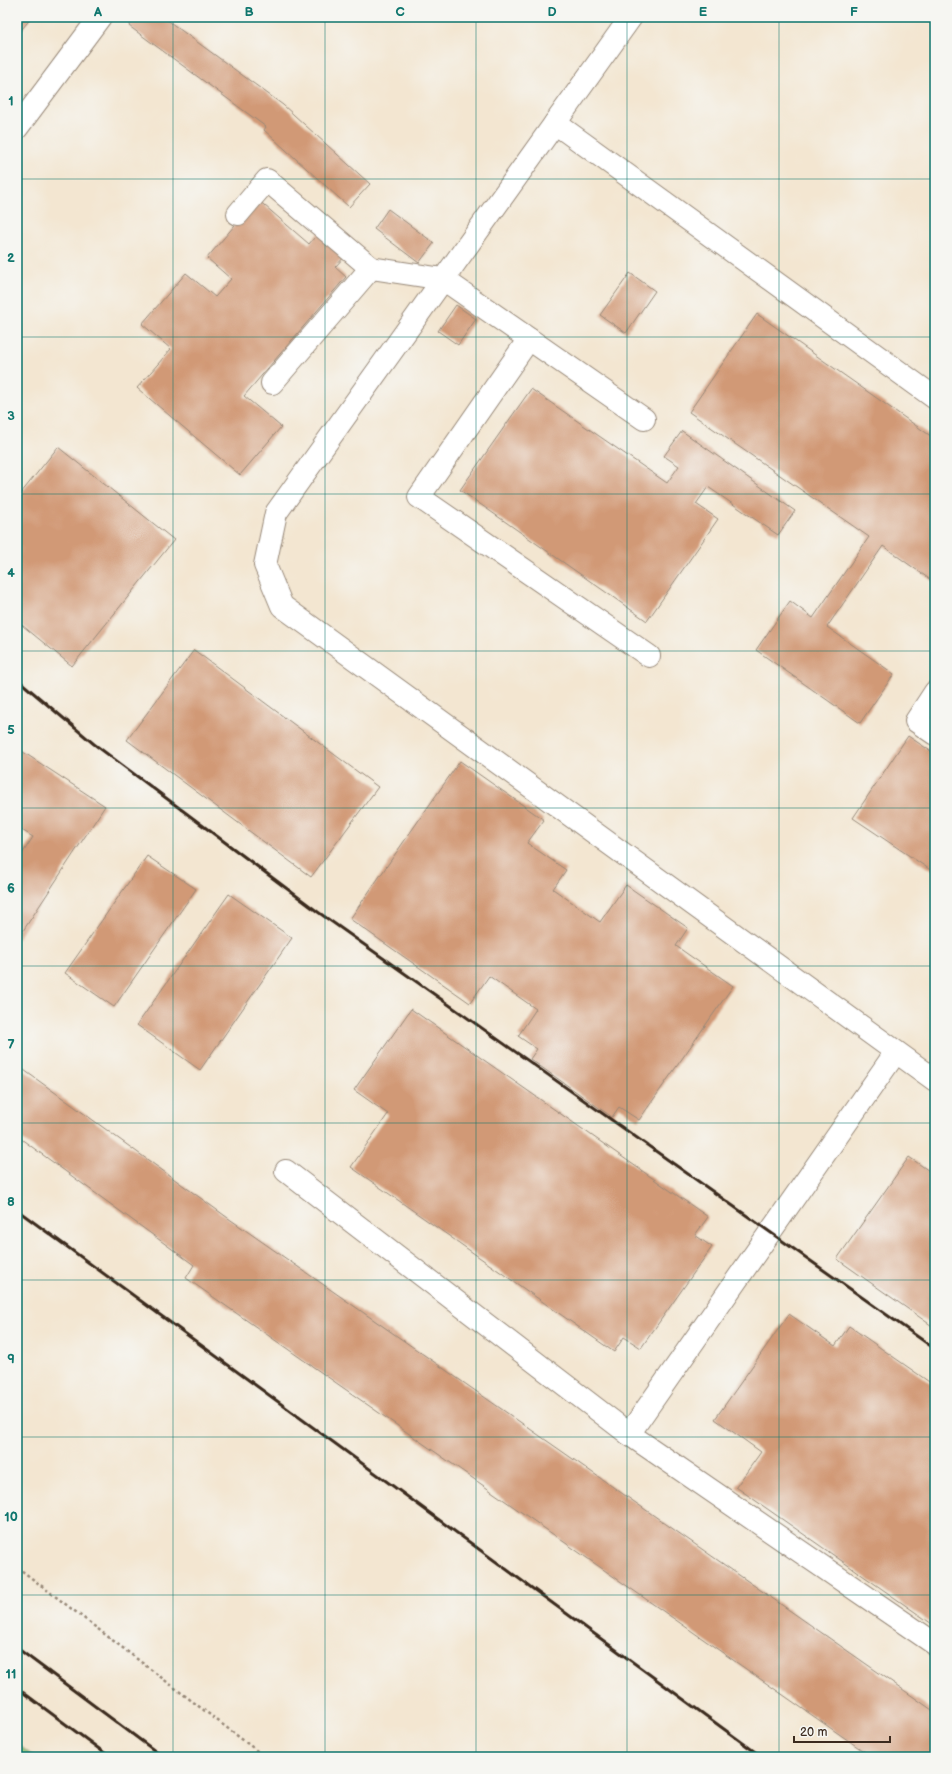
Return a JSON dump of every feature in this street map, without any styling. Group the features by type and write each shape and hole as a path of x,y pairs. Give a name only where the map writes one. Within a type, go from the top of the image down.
{"street":[{"path":"17,128 100,17"},
{"path":"630,17 276,513 265,565 282,606 935,1080"},
{"path":"555,122 935,398"},
{"path":"238,214 267,180 370,268 443,279 644,419"},
{"path":"272,383 370,268"},
{"path":"529,339 419,496 649,656"},
{"path":"935,692 916,721 935,734"},
{"path":"629,1434 896,1052"},
{"path":"286,1171 629,1434 935,1644"}],"path":[{"path":"17,1567 265,1757"}],"green space":[{"path":"17,1744 34,1757 17,1757"}],"building":[{"path":"17,17 32,17 17,35"},
{"path":"135,17 163,17 283,105 370,184 349,207 264,130 266,127 129,26"},
{"path":"257,199 309,244 320,231 347,254 335,267 346,277 244,396 281,427 240,475 137,388 171,349 142,324 186,273 215,297 231,279 207,258"},
{"path":"388,209 434,243 419,263 374,229"},
{"path":"630,273 655,291 626,333 600,315"},
{"path":"456,305 476,319 458,345 438,331"},
{"path":"757,314 935,439 935,583 883,546 827,627 894,674 860,723 756,650 790,601 813,618 869,537 689,412"},
{"path":"531,389 667,483 679,466 664,456 682,431 795,511 778,535 708,487 696,504 718,519 647,621 460,490"},
{"path":"58,447 174,540 72,666 17,621 17,498"},
{"path":"194,650 378,787 311,877 127,740"},
{"path":"908,736 935,754 935,873 853,818"},
{"path":"17,748 105,806 17,940 17,862 33,837 17,827"},
{"path":"460,761 544,820 527,843 566,870 553,889 600,922 626,885 688,928 676,946 733,986 639,1120 619,1107 612,1117 530,1059 537,1049 518,1036 536,1009 489,976 470,1003 350,919"},
{"path":"147,856 196,889 114,1007 65,973"},
{"path":"229,894 292,938 200,1070 137,1025"},
{"path":"411,1009 708,1217 695,1235 712,1247 641,1348 624,1337 614,1352 351,1167 388,1114 354,1090"},
{"path":"17,1065 228,1218 935,1712 935,1757 872,1757 186,1278 194,1265 17,1136"},
{"path":"909,1157 935,1175 935,1328 837,1259"},
{"path":"789,1314 835,1346 849,1326 935,1386 935,1626 736,1487 761,1452 715,1419"}],"railway":[{"path":"17,679 94,744 318,912 935,1349"},
{"path":"17,1210 762,1757"},
{"path":"17,1648 163,1757"},
{"path":"17,1688 110,1757"}]}
